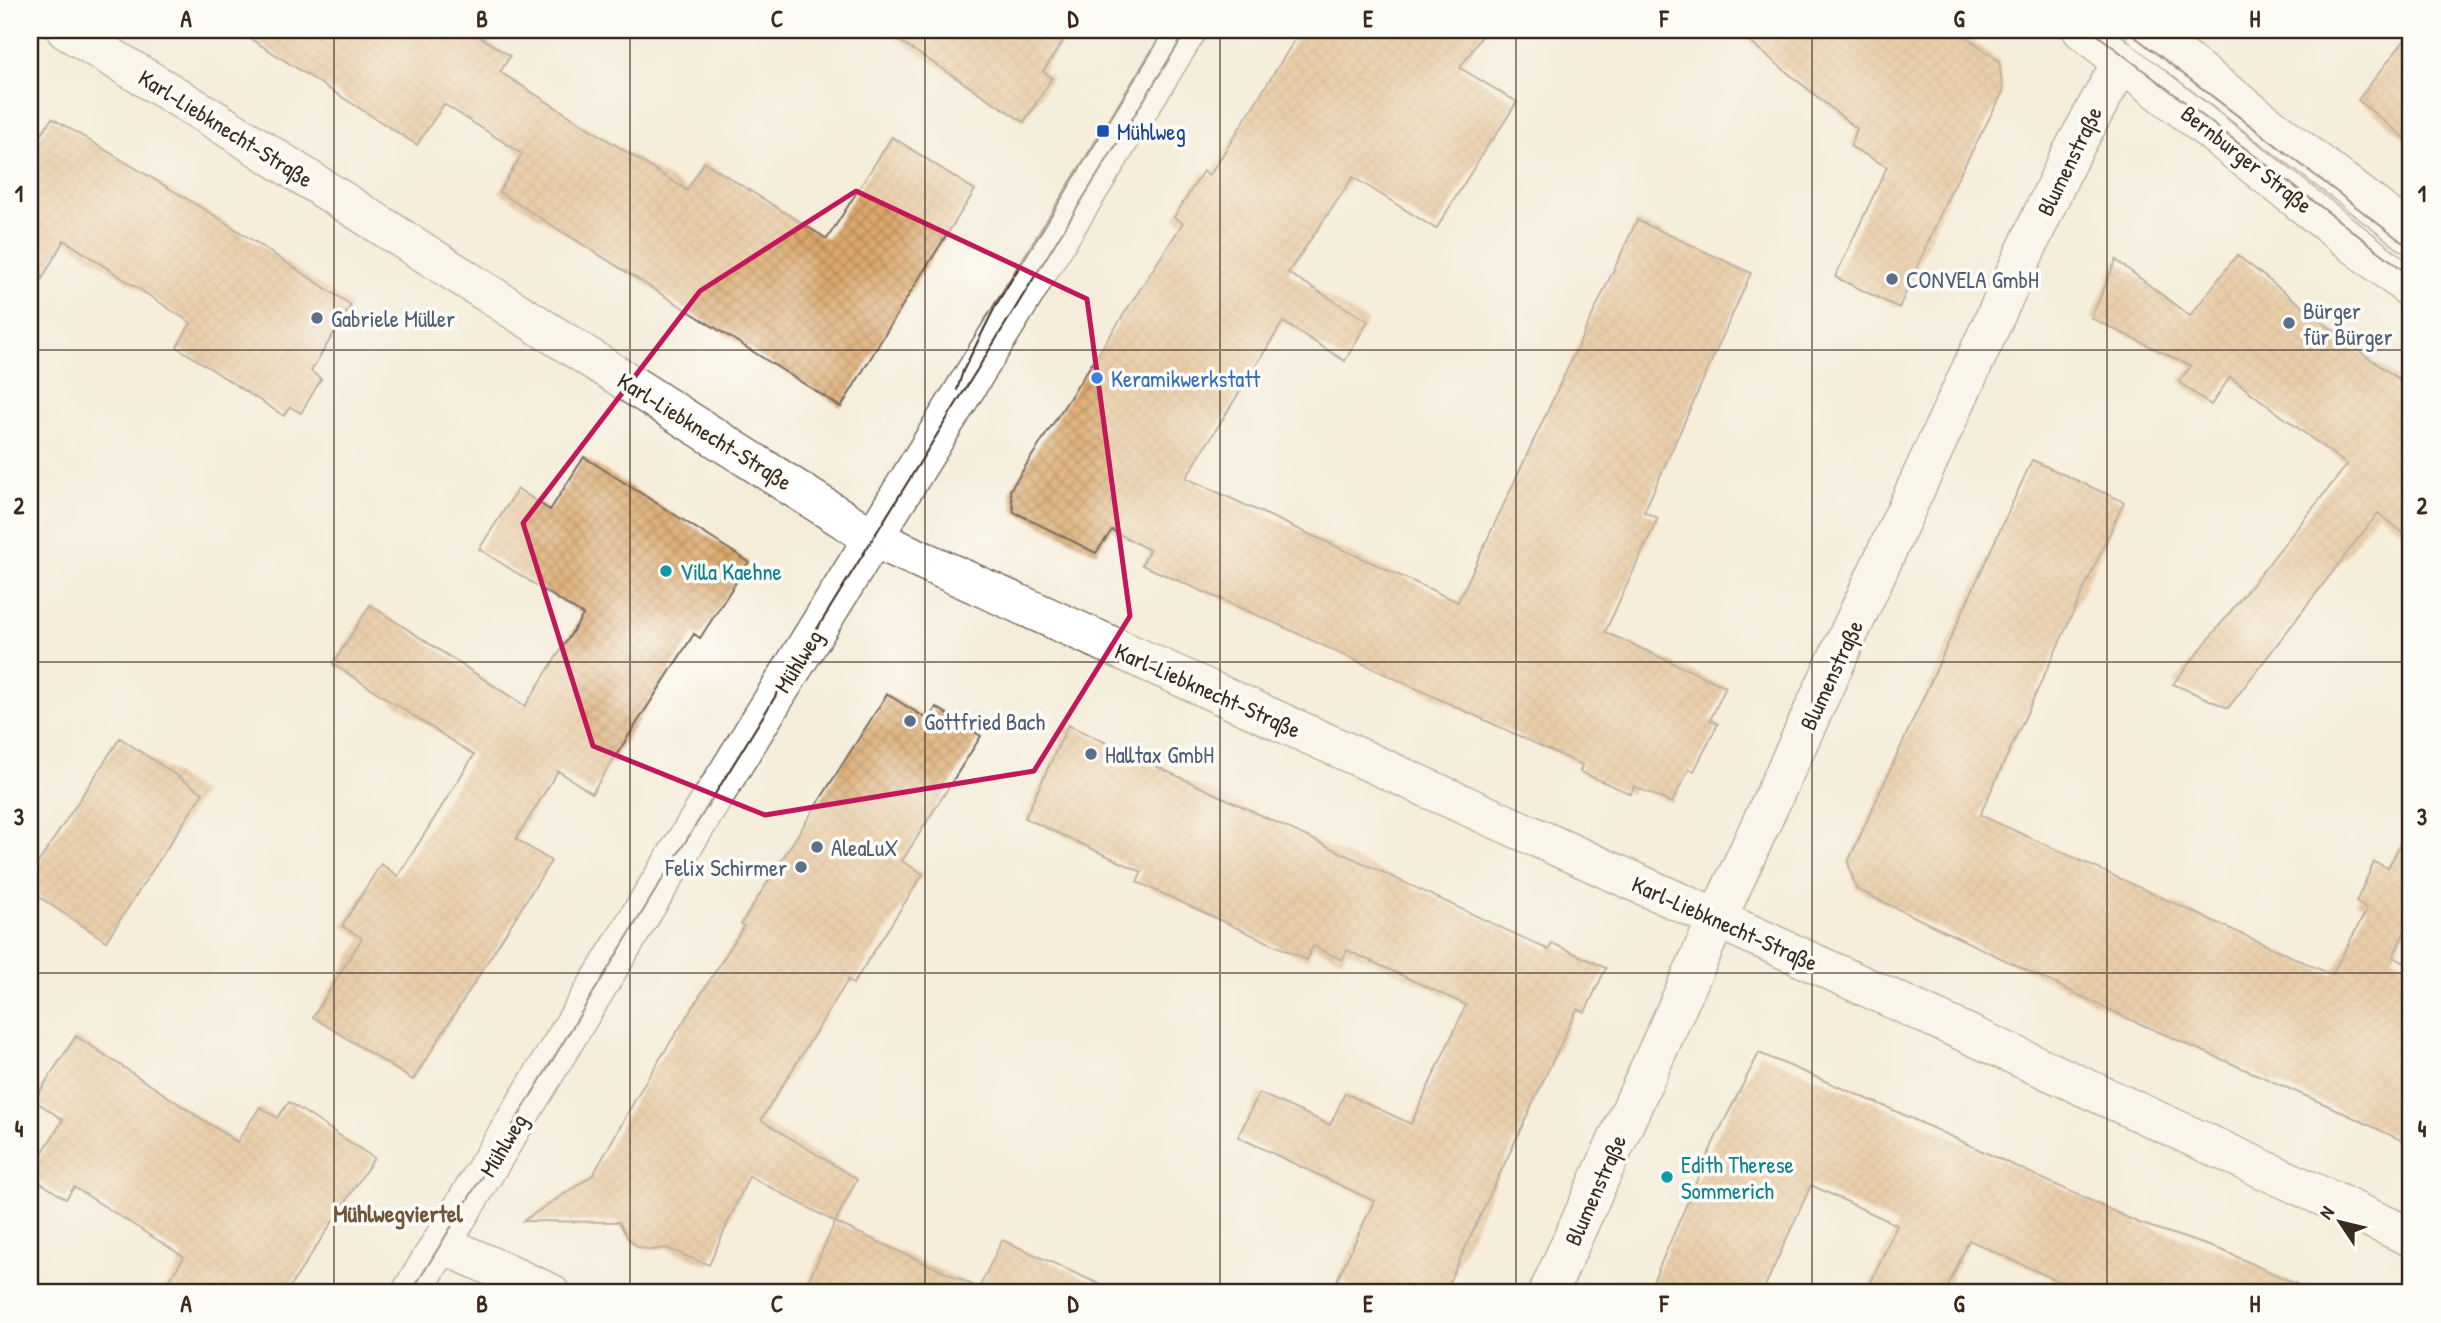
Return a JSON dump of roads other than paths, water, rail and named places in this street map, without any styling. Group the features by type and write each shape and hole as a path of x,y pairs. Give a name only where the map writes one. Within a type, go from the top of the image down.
{"street":[{"name":"Karl-Liebknecht-Straße","path":"66,30 212,118 873,538 1717,919 2411,1237"},
{"name":"Mühlweg","path":"411,1293 660,883 1186,30"},
{"name":"Bernburger Straße","path":"2082,30 2411,289"},
{"name":"Bernburger Straße","path":"2145,30 2411,234"},
{"name":"Blumenstraße","path":"1548,1293 1717,919 2067,162 2122,61"},
{"path":"442,1244 550,1293"}],"tram line":[{"path":"957,390 963,371 996,305 1165,30"},
{"path":"411,1293 660,883 1187,30"},
{"path":"2091,30 2411,276"},
{"path":"2126,30 2411,249"}],"place":[{"name":"Mühlweg","path":"1103,131"},
{"name":"CONVELA GmbH","path":"1892,279"},
{"name":"Gabriele Müller","path":"317,318"},
{"name":"Bürger für Bürger","path":"2289,323"},
{"name":"Keramikwerkstatt","path":"1097,378"},
{"name":"Villa Kaehne","path":"666,571"},
{"name":"Gottfried Bach","path":"910,721"},
{"name":"Halltax GmbH","path":"1091,754"},
{"name":"AleaLuX","path":"817,847"},
{"name":"Felix Schirmer","path":"801,867"},
{"name":"Edith Therese Sommerich","path":"1667,1177"}],"district":[{"name":"Mühlwegviertel","path":"398,1213"}]}
